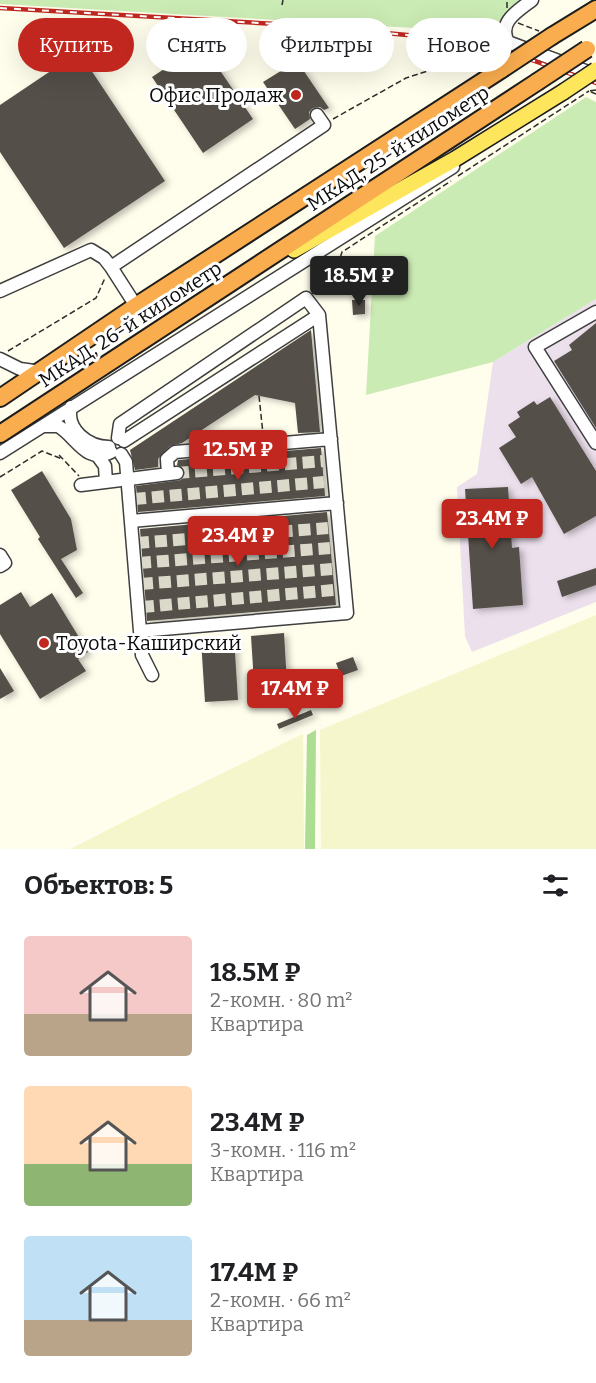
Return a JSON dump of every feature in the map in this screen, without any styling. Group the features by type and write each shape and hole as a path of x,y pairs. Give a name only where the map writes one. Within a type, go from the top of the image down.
{"highway":[{"name":"МКАД, 25-й километр","path":"266,223 596,9"},
{"name":"МКАД, 25-й километр","path":"283,248 591,46"},
{"name":"МКАД, 26-й километр","path":"0,398 136,306 266,223"},
{"name":"МКАД, 26-й километр","path":"0,434 283,248"}],"main road":[{"path":"207,298 455,159 596,70"}],"street":[{"path":"532,0 508,20 504,30 508,42 596,75"},
{"path":"0,453 414,193 528,114"},
{"path":"111,267 320,120"},
{"path":"0,291 91,250 104,258 136,306"},
{"path":"42,426 58,426 83,450 97,455 126,449 121,439 120,423 306,298 319,315 331,439 328,461 329,482 337,503 334,527 340,589 347,613 140,631"},
{"path":"596,312 535,347 596,443"},
{"path":"121,439 319,315"},
{"path":"0,357 20,369 40,372"},
{"path":"71,407 69,414 72,425 83,438 98,447 113,451 126,462 139,585 142,655 152,675"},
{"path":"81,481 106,482 128,477 173,473 167,459 176,452 331,439"},
{"path":"97,455 105,466 106,482"},
{"path":"131,521 337,503"},
{"path":"0,555 5,563 0,566"}],"path":[{"path":"282,5 283,0"},
{"path":"519,23 552,36"},
{"path":"320,120 406,78 425,72"},
{"path":"306,298 336,272 342,252 589,91 596,90"},
{"path":"589,91 596,94"},
{"path":"0,357 96,298 111,267"},
{"path":"259,396 263,444"},
{"path":"0,477 42,451 62,459"},
{"path":"58,455 81,481"}],"shaded area":[{"path":"596,299 596,602 472,652 465,636 457,487 477,474 493,362"}],"green space":[{"path":"0,0 527,0 504,18 406,18 406,27 394,27 394,18 259,19 0,4"},
{"path":"586,97 596,102 596,299 493,362 366,395 375,236"},
{"path":"596,615 596,849 321,849 320,730"},
{"path":"316,730 315,849 305,849 307,735"},
{"path":"303,734 304,849 70,849 161,803"}],"building":[{"path":"49,72 92,72 165,181 64,248 0,152 0,105"},
{"path":"160,72 221,72 253,119 203,153 152,77"},
{"name":"Офис Продаж","path":"279,72 304,72 329,108 324,110 320,107 313,108 309,112 310,119 295,129 263,82"},
{"path":"352,300 365,300 365,314 353,315"},
{"path":"596,323 596,428 554,361 572,350 569,345"},
{"path":"311,330 320,432 298,433 295,403 255,395 182,443 170,446 158,459 158,467 135,470 130,450"},
{"path":"550,397 596,471 596,516 564,534 532,477 521,484 499,448 516,437 508,425 520,417 517,412 534,401 537,405"},
{"path":"321,448 325,496 138,512 136,486 181,480 185,471 177,465 178,460"},
{"path":"42,471 71,519 77,550 61,559 83,593 76,598 38,539 40,537 11,490"},
{"path":"508,487 512,548 519,547 523,605 473,609 465,489"},
{"path":"327,512 336,605 147,621 140,529"},
{"path":"596,568 596,585 562,597 557,581"},
{"name":"Toyota-Каширский","path":"21,592 30,607 52,593 88,652 78,659 86,671 40,699 0,634 0,605"},
{"path":"284,633 287,684 272,685 273,697 255,698 251,636"},
{"path":"234,637 238,700 205,702 201,640"},
{"path":"353,657 358,670 341,676 336,663"},
{"path":"0,668 14,691 0,699"},
{"path":"311,710 313,715 279,729 277,724"}],"tunnel":[{"path":"177,473 323,461"},
{"path":"134,499 324,482"},
{"path":"137,543 328,528"},
{"path":"139,563 330,548"},
{"path":"141,584 332,569"},
{"path":"142,607 334,590"}],"railway":[{"path":"0,8 311,26 439,38 512,53 596,83"}],"place":[{"name":"Офис Продаж","path":"296,95"},
{"name":"Toyota-Каширский","path":"44,643"}]}
